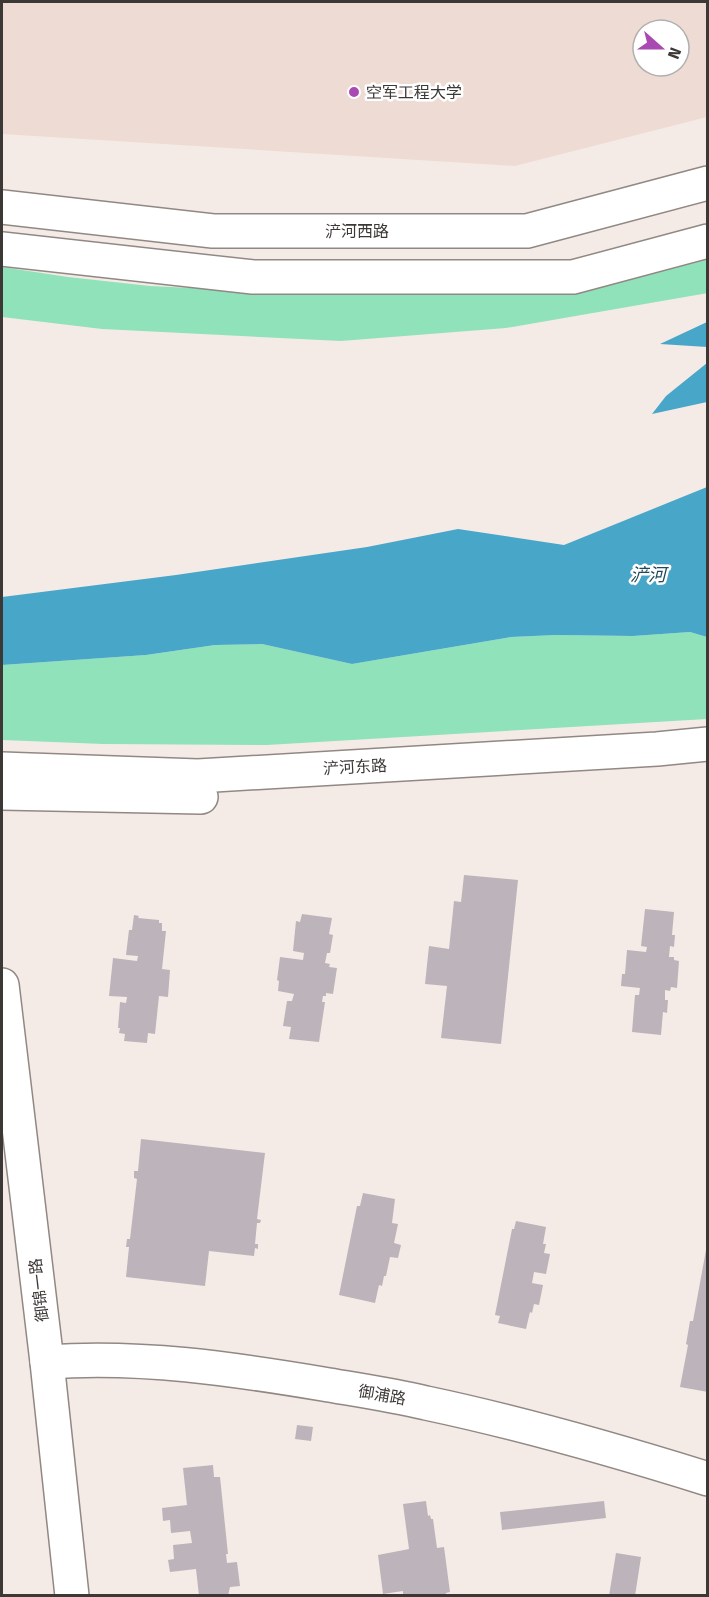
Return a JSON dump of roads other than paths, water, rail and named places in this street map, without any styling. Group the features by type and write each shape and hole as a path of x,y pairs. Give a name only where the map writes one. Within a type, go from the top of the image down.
{"main road":[{"name":"浐河西路","path":"2,207 213,231 527,231 708,183"},
{"path":"2,249 253,277 573,278 708,241"},
{"name":"浐河东路","path":"2,769 198,776 646,750 708,744"},
{"name":"浐河东路","path":"2,794 183,798 708,766"},
{"name":"御锦一路","path":"2,985 72,1596"},
{"name":"御浦路","path":"47,1362 86,1359 206,1367 268,1375 426,1402 631,1455 708,1479"}],"water":[{"path":"707,322 707,347 660,344"},
{"path":"707,363 707,402 652,414 666,396"},
{"name":"浐河","path":"707,487 707,637 690,632 633,636 511,637 352,664 262,644 215,645 146,655 2,665 2,597 176,575 367,547 458,529 564,545"}],"place":[{"name":"空军工程大学","path":"354,92"}]}
